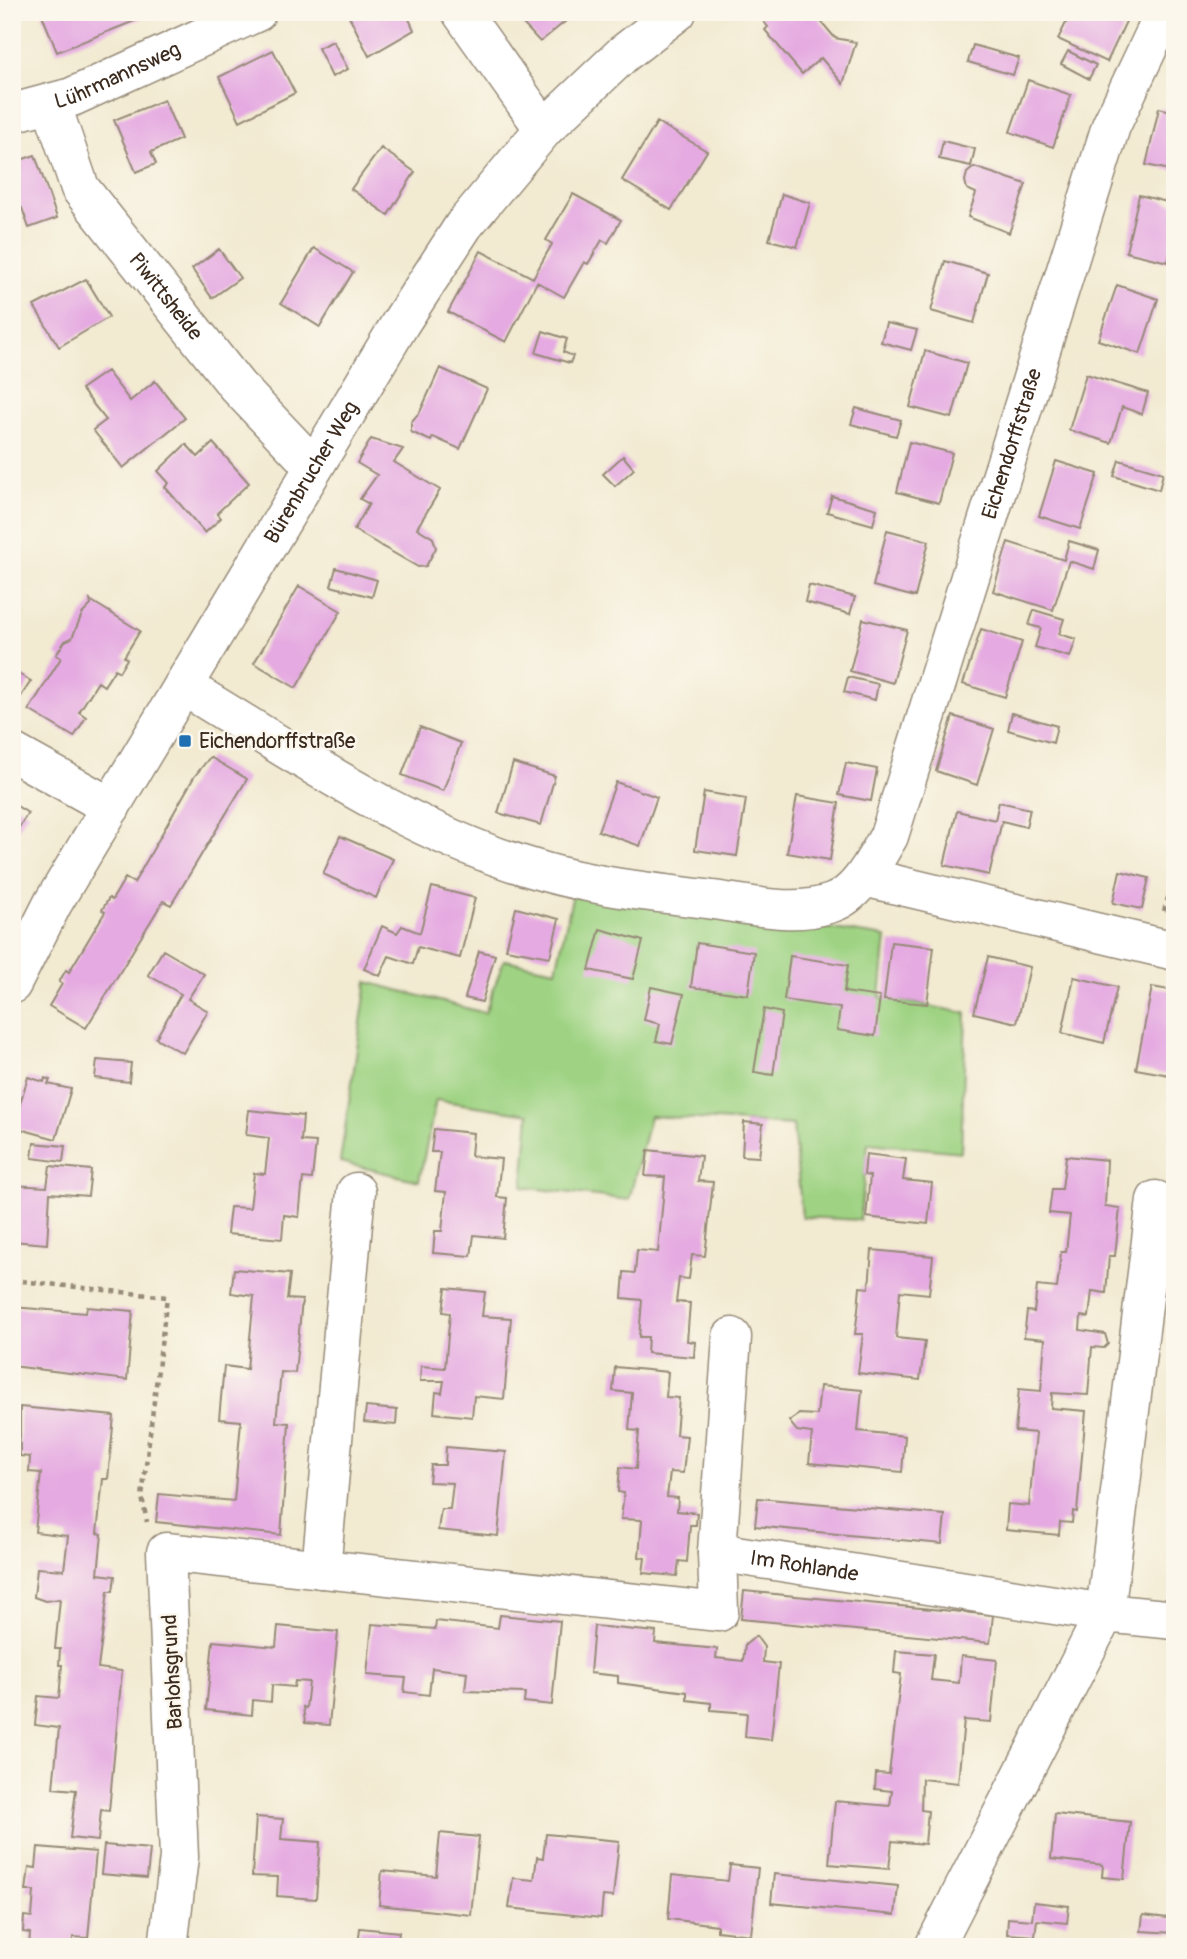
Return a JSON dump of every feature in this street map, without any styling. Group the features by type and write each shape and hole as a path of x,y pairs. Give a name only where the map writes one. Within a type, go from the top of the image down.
{"street":[{"name":"Lührmannsweg","path":"12,113 72,97 257,12"},
{"path":"461,12 544,129"},
{"name":"Bürenbrucher Weg","path":"12,984 53,903 401,322 464,225 544,129 623,54 677,12"},
{"name":"Eichendorffstraße","path":"184,687 363,794 455,839 544,872 634,890 795,911 834,903 864,877 889,836 1111,127 1165,12"},
{"name":"Piwittsheide","path":"51,103 80,188 237,386 314,467"},
{"path":"12,752 111,807"},
{"path":"864,877 1164,948"},
{"path":"321,1569 356,1192"},
{"path":"934,1947 1105,1613 1156,1200"},
{"path":"166,1552 719,1612 717,1552 732,1337"},
{"name":"Barlohsgrund","path":"166,1552 179,1857 167,1947"},
{"name":"Im Rohlande","path":"717,1552 1105,1613 1175,1620"}],"path":[{"path":"12,1280 167,1297 142,1497 148,1527 166,1552"}],"green space":[{"path":"574,889 886,937 880,997 966,1013 961,1152 868,1143 860,1220 802,1217 793,1125 650,1116 629,1200 523,1187 529,1114 436,1100 419,1181 340,1162 367,982 485,1013 504,960 556,970"}],"building":[{"path":"50,12 157,12 57,52 42,15"},
{"path":"406,12 414,30 369,56 348,14"},
{"path":"512,12 569,12 572,16 540,42"},
{"path":"756,12 821,12 819,19 835,38 856,42 843,84 821,58 802,74 765,30 768,27"},
{"path":"1063,12 1123,12 1129,15 1107,62 1058,39 1070,15"},
{"path":"333,41 348,69 332,77 318,48"},
{"path":"973,45 1019,58 1013,75 968,62"},
{"path":"273,50 295,93 240,121 219,77"},
{"path":"1068,51 1096,65 1089,79 1061,64"},
{"path":"1028,80 1071,95 1053,147 1010,132"},
{"path":"164,100 181,139 151,152 156,164 136,172 114,120"},
{"path":"1159,108 1175,112 1175,171 1146,165"},
{"path":"657,122 707,151 671,210 622,180"},
{"path":"943,141 975,149 971,166 939,159"},
{"path":"381,148 415,172 388,215 351,189"},
{"path":"35,155 57,218 29,228 22,208 12,211 12,163"},
{"path":"974,167 1026,184 1009,233 968,217 976,193 967,189 965,181 967,173"},
{"path":"573,194 621,220 608,243 602,240 588,264 584,262 564,297 537,282 506,342 448,312 481,251 533,278 552,244 546,240"},
{"path":"782,194 810,203 797,247 769,240"},
{"path":"1139,195 1175,204 1175,234 1168,262 1126,252"},
{"path":"12,234 21,257 12,260"},
{"path":"314,248 353,272 320,327 281,303"},
{"path":"219,249 240,278 212,298 192,269"},
{"path":"945,261 988,273 974,323 931,311"},
{"path":"86,279 109,317 59,347 34,306"},
{"path":"1117,285 1158,299 1140,354 1098,340"},
{"path":"886,323 917,330 911,350 881,342"},
{"path":"543,331 567,339 563,352 573,356 570,363 536,353"},
{"path":"925,351 967,363 952,418 910,407"},
{"path":"440,368 487,389 460,449 433,437 431,441 411,432 411,422 420,412"},
{"path":"107,371 130,401 155,381 185,418 123,468 93,430 106,420 81,389"},
{"path":"1086,374 1148,393 1142,414 1122,407 1111,443 1069,430"},
{"path":"856,408 901,420 896,436 851,424"},
{"path":"371,439 403,449 394,462 440,490 417,528 433,538 436,548 426,566 418,567 354,530 369,504 360,499 377,475 357,463"},
{"path":"909,442 952,453 939,503 897,492"},
{"path":"213,443 249,483 217,513 221,518 205,533 165,487 169,483 158,471 186,444 198,457"},
{"path":"623,456 634,469 615,486 603,474"},
{"path":"1119,460 1163,473 1159,490 1114,476"},
{"path":"1056,461 1098,474 1080,529 1039,516"},
{"path":"832,496 877,509 873,525 827,512"},
{"path":"887,530 929,541 915,597 873,586"},
{"path":"1069,541 1099,550 1094,569 1069,561 1053,610 993,591 1008,542 1064,560"},
{"path":"336,568 377,580 372,597 331,586"},
{"path":"809,585 855,597 850,614 805,602"},
{"path":"299,586 341,611 296,688 254,663"},
{"path":"90,600 140,631 124,657 127,659 119,672 115,669 104,686 98,682 79,712 86,717 74,737 29,710 61,658 56,655 65,641 72,638 82,614 91,605"},
{"path":"1034,610 1064,619 1059,634 1076,639 1070,657 1035,647 1041,628 1029,625"},
{"path":"863,619 907,630 893,683 850,671"},
{"path":"981,629 1022,642 1005,697 963,684"},
{"path":"12,670 31,681 14,707 12,706"},
{"path":"848,677 878,684 875,700 844,692"},
{"path":"1012,713 1057,726 1053,743 1008,730"},
{"path":"953,716 994,729 977,785 936,771"},
{"path":"420,727 461,743 443,791 402,775"},
{"path":"210,757 247,779 171,905 163,901 86,1028 49,1006 62,984 59,982 66,970 69,972 105,912 102,910 109,898 112,900 125,878 134,883 194,777"},
{"path":"513,763 555,776 541,825 498,813"},
{"path":"846,763 877,769 871,801 839,795"},
{"path":"616,782 657,797 640,846 598,831"},
{"path":"704,792 746,799 737,856 695,850"},
{"path":"797,796 839,803 830,860 787,853"},
{"path":"999,802 1030,809 1026,827 1002,821 989,875 944,865 957,811 995,820"},
{"path":"12,803 28,813 12,838"},
{"path":"340,836 393,859 376,898 323,874"},
{"path":"1120,871 1149,878 1142,909 1113,903"},
{"path":"432,887 475,898 460,958 418,947 413,964 389,956 380,976 364,969 382,926 397,933 402,926 420,933"},
{"path":"516,908 559,919 550,957 506,949"},
{"path":"600,929 643,941 633,979 589,970"},
{"path":"891,942 934,947 927,1004 884,1000"},
{"path":"697,943 754,952 748,995 691,987"},
{"path":"163,950 204,974 188,999 208,1011 183,1053 156,1038 181,994 148,975"},
{"path":"479,951 495,955 482,1002 465,998"},
{"path":"790,956 848,965 844,992 880,997 875,1036 837,1030 840,1008 784,1000"},
{"path":"988,957 1030,967 1017,1023 974,1013"},
{"path":"1074,977 1117,987 1104,1043 1062,1033"},
{"path":"651,987 684,994 672,1044 656,1041 660,1024 644,1020"},
{"path":"1152,987 1175,991 1175,1076 1136,1069"},
{"path":"764,1009 782,1013 773,1075 754,1072"},
{"path":"97,1060 131,1063 129,1082 95,1078"},
{"path":"28,1077 44,1082 45,1078 50,1080 48,1084 71,1089 56,1139 13,1127"},
{"path":"249,1110 303,1116 301,1141 316,1142 312,1179 303,1178 299,1217 284,1215 282,1239 227,1234 230,1207 250,1208 254,1173 265,1174 269,1138 246,1135"},
{"path":"744,1122 763,1124 759,1157 742,1156"},
{"path":"434,1129 473,1133 471,1156 501,1159 497,1197 507,1198 503,1238 474,1235 471,1256 433,1253 435,1231 442,1231 446,1192 435,1191 440,1152 431,1152"},
{"path":"34,1143 65,1146 63,1162 32,1158"},
{"path":"648,1150 701,1156 698,1181 713,1182 705,1256 692,1255 689,1279 679,1278 676,1302 690,1303 687,1341 695,1342 694,1357 647,1353 648,1337 639,1337 642,1300 622,1298 624,1272 635,1273 637,1250 658,1252 665,1177 645,1176"},
{"path":"866,1154 906,1159 903,1180 932,1183 928,1224 866,1217 870,1176 864,1175"},
{"path":"1066,1156 1107,1160 1105,1206 1120,1208 1115,1256 1109,1256 1106,1293 1092,1291 1089,1317 1081,1316 1080,1330 1105,1334 1108,1344 1104,1348 1092,1347 1088,1395 1052,1393 1051,1408 1086,1411 1077,1512 1073,1511 1072,1523 1060,1522 1059,1535 1006,1530 1008,1504 1029,1506 1036,1433 1015,1431 1019,1389 1041,1391 1045,1339 1024,1337 1027,1311 1034,1312 1037,1286 1057,1288 1061,1252 1066,1252 1070,1215 1049,1213 1052,1189 1062,1189"},
{"path":"50,1166 91,1170 88,1196 50,1193 47,1244 12,1241 12,1185 47,1187"},
{"path":"872,1250 933,1256 929,1294 900,1291 896,1338 925,1341 920,1380 858,1373 863,1334 855,1334 860,1287 869,1288"},
{"path":"234,1269 290,1274 287,1299 302,1300 295,1373 281,1372 276,1422 289,1423 281,1535 156,1522 159,1494 234,1501 241,1421 219,1419 224,1366 247,1369 254,1296 231,1293"},
{"path":"446,1288 485,1292 482,1316 511,1318 504,1399 474,1396 472,1417 434,1413 436,1392 442,1393 444,1381 420,1381 421,1366 445,1368 450,1313 443,1312"},
{"path":"12,1307 86,1313 87,1307 133,1311 127,1380 12,1366"},
{"path":"615,1367 668,1372 666,1397 679,1398 676,1435 687,1436 683,1473 670,1472 667,1497 678,1498 677,1511 697,1513 696,1525 690,1525 687,1562 679,1561 677,1576 643,1573 645,1558 639,1557 642,1520 621,1519 624,1493 618,1492 620,1467 636,1469 639,1431 629,1430 632,1393 613,1391"},
{"path":"820,1386 862,1390 858,1431 905,1436 902,1472 809,1463 812,1433 797,1431 789,1421 799,1414 817,1415"},
{"path":"20,1407 114,1416 108,1479 103,1479 97,1533 102,1534 98,1574 115,1576 113,1591 108,1591 98,1668 122,1671 109,1811 101,1810 98,1841 70,1838 76,1790 53,1788 59,1728 35,1725 38,1696 59,1698 62,1665 59,1665 60,1649 55,1649 60,1599 45,1601 34,1597 37,1568 64,1570 68,1536 35,1532 41,1473 29,1472 30,1457 20,1456"},
{"path":"366,1407 397,1410 396,1425 364,1422"},
{"path":"446,1447 506,1452 498,1536 438,1530 441,1509 450,1509 453,1483 429,1482 431,1465 445,1465"},
{"path":"758,1498 945,1515 942,1544 755,1526"},
{"path":"744,1591 993,1615 990,1643 741,1619"},
{"path":"500,1615 560,1621 552,1705 524,1702 525,1693 465,1691 467,1672 432,1668 429,1695 404,1692 406,1678 367,1675 372,1624 435,1629 436,1621 498,1628"},
{"path":"278,1626 338,1632 329,1725 305,1723 303,1707 306,1708 309,1682 295,1681 294,1687 272,1685 271,1702 253,1700 252,1715 206,1710 213,1641 276,1647"},
{"path":"594,1626 656,1632 655,1643 717,1649 716,1658 743,1661 745,1645 756,1636 764,1647 763,1662 779,1664 771,1740 745,1737 747,1713 711,1710 711,1703 687,1700 687,1692 618,1683 618,1676 590,1673"},
{"path":"896,1651 934,1654 931,1680 959,1683 961,1656 997,1660 991,1722 964,1720 958,1783 922,1779 921,1810 928,1811 925,1844 892,1841 889,1869 829,1864 835,1801 890,1806 892,1791 875,1789 876,1773 889,1774 901,1674 894,1673"},
{"path":"1055,1814 1130,1822 1124,1879 1102,1877 1103,1865 1051,1859"},
{"path":"256,1817 283,1819 281,1839 320,1842 316,1899 277,1896 278,1877 252,1876"},
{"path":"440,1833 479,1837 471,1915 379,1905 382,1871 436,1876"},
{"path":"546,1834 619,1841 613,1897 603,1896 601,1918 509,1908 513,1878 534,1880 537,1857 543,1858"},
{"path":"104,1845 150,1849 147,1878 101,1874"},
{"path":"38,1847 96,1852 88,1938 73,1937 72,1947 29,1947 30,1933 23,1932 24,1916 32,1917 34,1891 26,1891 29,1867 36,1868"},
{"path":"730,1865 758,1868 751,1935 717,1931 717,1925 668,1919 672,1875 728,1881"},
{"path":"774,1874 898,1886 895,1915 771,1903"},
{"path":"1034,1902 1069,1906 1067,1923 1037,1920 1035,1936 1007,1934 1008,1918 1032,1920"},
{"path":"1143,1915 1175,1919 1175,1933 1141,1931"},
{"path":"360,1928 399,1932 397,1947 358,1947"}],"place":[{"name":"Eichendorffstraße","path":"185,741"}]}
